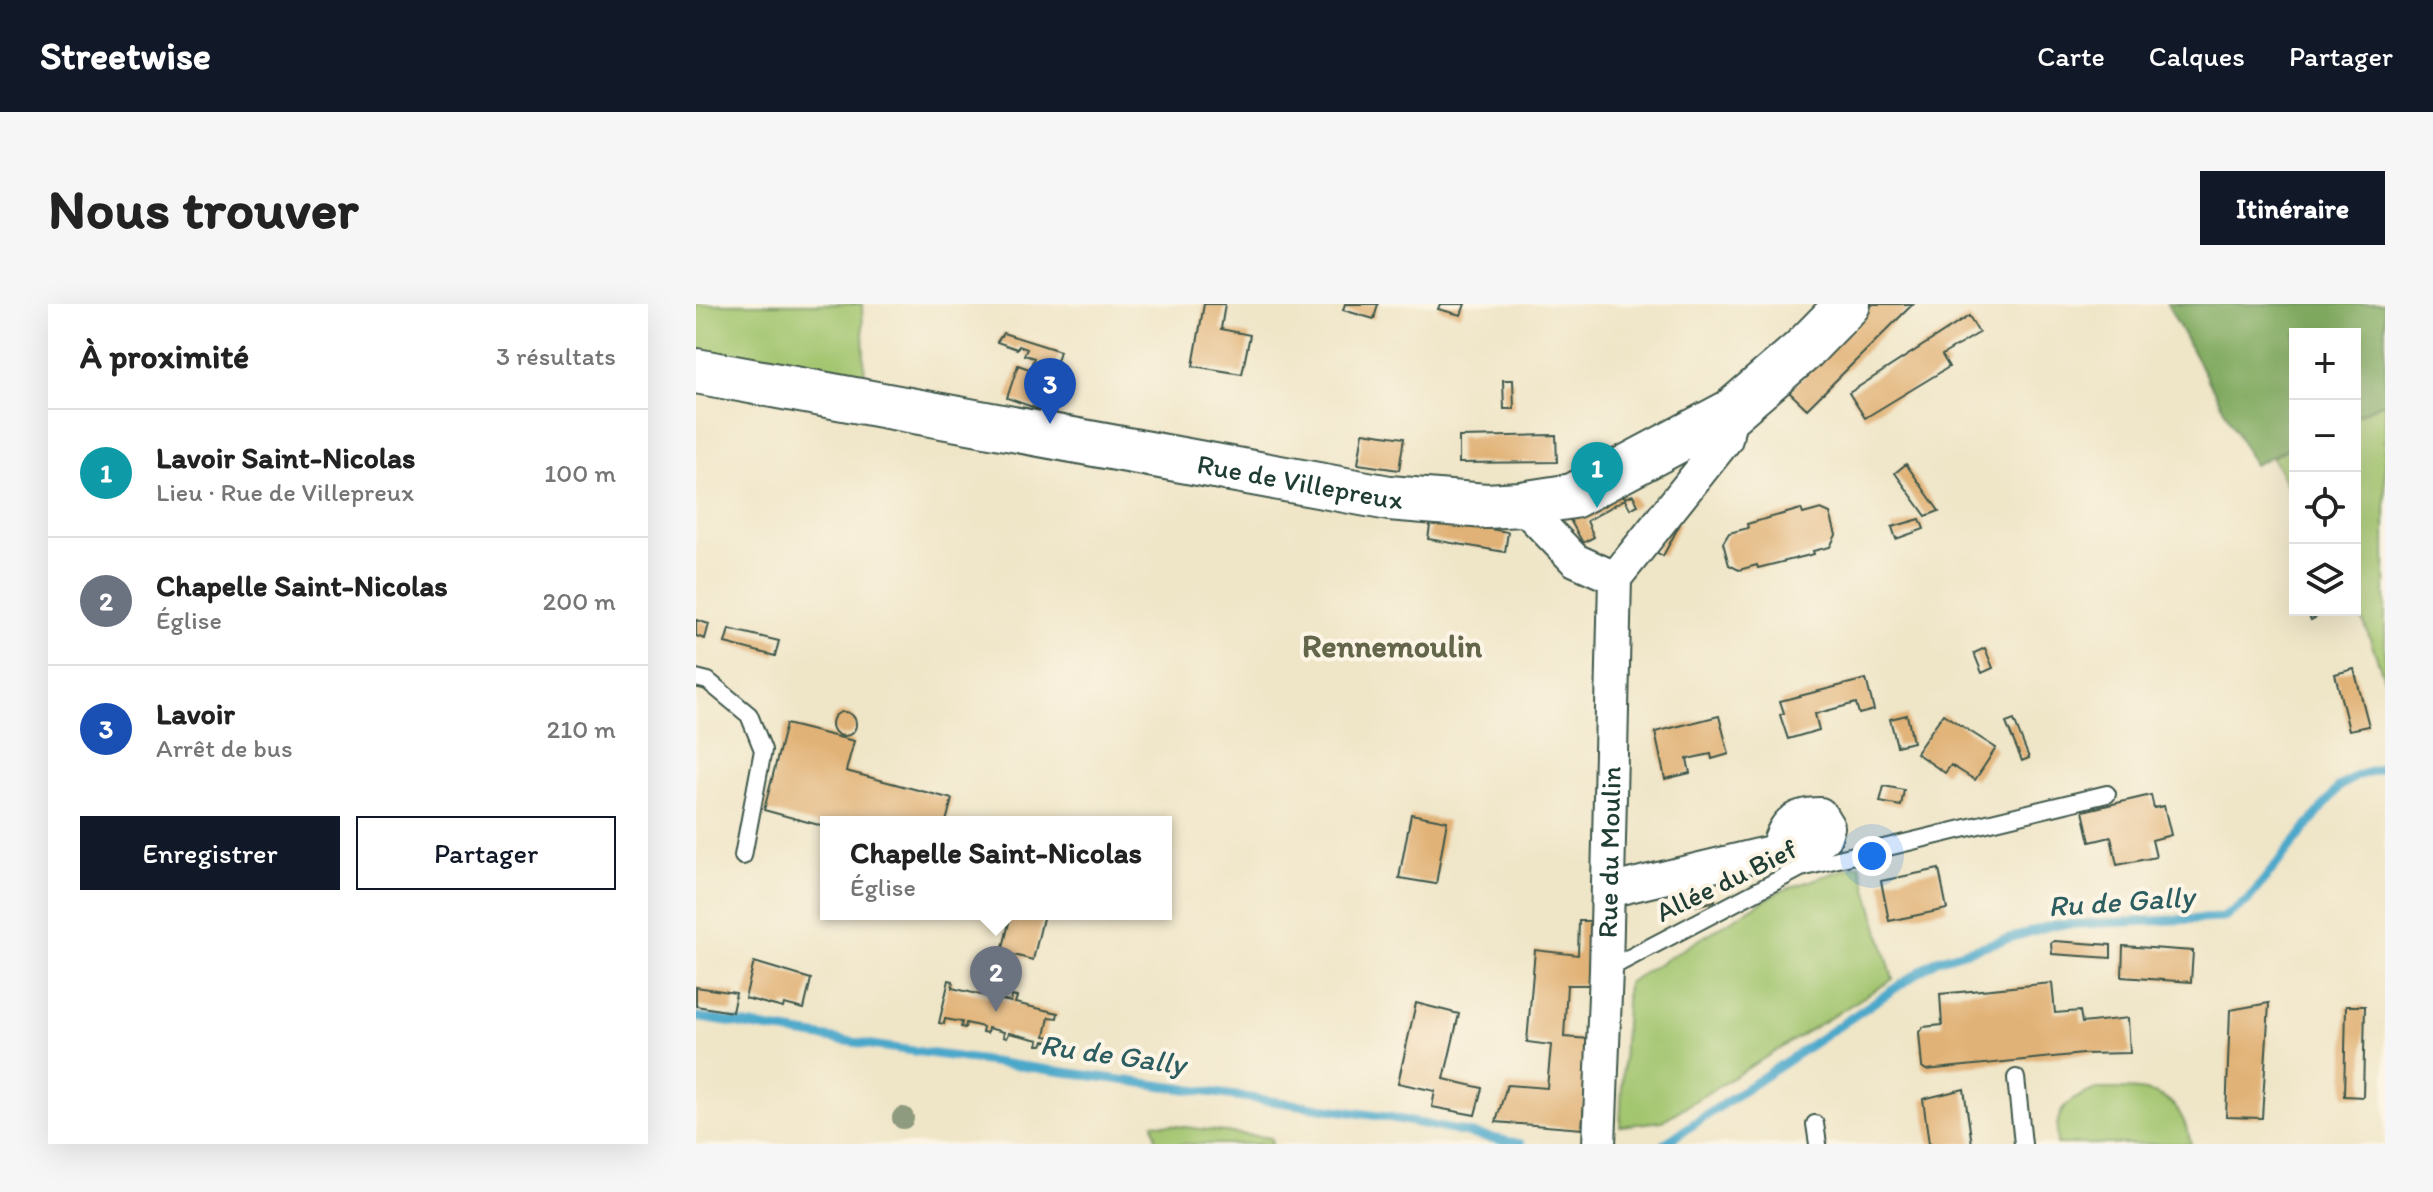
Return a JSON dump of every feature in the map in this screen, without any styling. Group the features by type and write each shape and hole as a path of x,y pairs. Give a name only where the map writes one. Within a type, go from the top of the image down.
{"main road":[{"name":"Rue de Villepreux","path":"696,371 1389,498 1486,506 1521,504 1573,496 1731,412 1802,351 1848,304"}],"street":[{"path":"1521,504 1575,560 1615,578 1726,439 1731,412"},
{"name":"Rue du Moulin","path":"1600,1136 1615,578"},
{"path":"1608,891 1776,851"}],"lane":[{"path":"696,678 708,681 749,715 763,750 743,856"},
{"name":"Allée du Bief","path":"1606,970 1801,868 2107,794"},
{"path":"2016,1078 2023,1144"},
{"path":"1815,1124 1818,1144"}],"green space":[{"path":"696,304 862,304 865,386 696,357"},
{"path":"2167,304 2385,304 2385,402 2361,413 2361,328 2289,328 2289,448 2254,465"},
{"path":"2385,402 2385,681 2360,616 2361,413"},
{"path":"2289,448 2289,488 2272,457"},
{"path":"1860,864 1893,979 1662,1121 1620,1126 1627,983 1780,891"},
{"path":"2097,1089 2132,1089 2159,1095 2178,1111 2191,1144 2057,1144 2058,1122 2064,1108"},
{"path":"1153,1123 1271,1138 1272,1144 1156,1144"}],"building":[{"path":"1204,304 1225,304 1221,329 1250,335 1242,374 1193,366"},
{"path":"1345,304 1378,304 1374,319 1343,310"},
{"path":"1440,304 1465,304 1461,315 1438,309"},
{"path":"1873,304 1913,304 1807,409 1789,392"},
{"path":"1969,316 1979,333 1942,355 1949,367 1865,418 1849,393"},
{"path":"1003,333 1060,351 1054,371 1032,363 1034,358 1024,355 1027,349 997,342"},
{"path":"1018,365 1052,377 1041,410 1007,398"},
{"path":"1503,380 1513,380 1514,409 1504,409"},
{"path":"1363,432 1404,438 1399,470 1358,464"},
{"path":"1556,435 1557,462 1459,463 1459,437"},
{"path":"1906,464 1939,511 1926,516 1895,473"},
{"path":"1620,489 1625,498 1633,495 1638,505 1630,509 1625,499 1587,521 1594,537 1583,543 1569,518"},
{"path":"1801,509 1803,514 1821,509 1830,513 1836,535 1830,547 1758,568 1757,565 1739,570 1729,565 1723,543 1729,533 1748,528 1747,524"},
{"path":"1431,519 1508,532 1505,552 1428,539"},
{"path":"1920,519 1924,529 1896,539 1892,527"},
{"path":"1672,520 1680,524 1663,556 1656,552"},
{"path":"696,620 709,624 705,639 696,636"},
{"path":"729,629 779,641 775,656 725,643"},
{"path":"1985,648 1993,668 1982,673 1974,653"},
{"path":"2354,669 2369,726 2349,730 2335,674"},
{"path":"1866,679 1874,710 1859,714 1856,703 1815,714 1819,730 1788,739 1780,715 1784,713 1780,701"},
{"path":"844,712 855,719 856,724 849,735 844,736 833,729 832,724 839,713"},
{"path":"1943,714 1996,748 1975,780 1951,765 1945,773 1916,753"},
{"path":"1907,715 1913,742 1897,746 1890,719"},
{"path":"1719,716 1729,754 1712,759 1711,754 1687,759 1690,773 1665,779 1655,732"},
{"path":"2014,720 2029,758 2022,761 2006,723"},
{"path":"786,724 854,741 846,771 952,799 948,816 820,816 820,825 764,810"},
{"path":"1884,786 1904,790 1901,806 1880,802"},
{"path":"2151,795 2154,808 2164,806 2171,835 2152,840 2156,857 2117,865 2111,837 2090,842 2083,811"},
{"path":"1411,814 1447,821 1436,884 1399,878"},
{"path":"1939,869 1947,909 1889,921 1881,881"},
{"path":"1710,879 1715,901 1690,907 1684,885"},
{"path":"1010,920 1043,920 1033,960 1002,952"},
{"path":"1579,921 1593,921 1591,985 1567,985 1564,1037 1590,1039 1588,1089 1585,1089 1582,1129 1496,1122 1507,1085 1547,1088 1551,1045 1527,1042 1535,950 1578,955"},
{"path":"2051,943 2111,945 2111,958 2052,954"},
{"path":"2123,946 2193,951 2191,982 2122,977"},
{"path":"754,962 811,979 804,1009 784,1004 783,1008 745,998"},
{"path":"949,980 953,981 952,988 1011,1002 1012,996 1017,997 1015,1003 1058,1013 1057,1018 1049,1017 1045,1036 1051,1037 1051,1042 1044,1041 1038,1045 1039,1040 1009,1033 1007,1038 1003,1037 1004,1032 988,1028 987,1033 982,1032 983,1027 966,1023 965,1028 961,1027 962,1022 945,1019 944,1024 939,1023"},
{"path":"2052,983 2055,1013 2080,1011 2082,1023 2128,1018 2130,1053 2083,1054 1926,1070 1922,1067 1919,1032 1923,1027 1942,1025 1940,994"},
{"path":"696,987 736,993 732,1012 696,1006"},
{"path":"1416,1003 1459,1014 1444,1079 1482,1088 1475,1115 1432,1107 1435,1091 1398,1083"},
{"path":"2269,1003 2262,1118 2226,1117 2230,1010"},
{"path":"2346,1006 2365,1006 2363,1097 2344,1096"},
{"path":"1964,1089 1972,1144 1929,1144 1923,1099"}],"waterway":[{"name":"Ru de Gally","path":"1664,1144 1937,960 2053,925 2223,918 2247,901 2339,787 2357,776 2385,767"},
{"name":"Ru de Gally","path":"696,1017 878,1046 1393,1118 1521,1144"}],"place":[{"name":"Lavoir","path":"1050,424"},
{"name":"Lavoir Saint-Nicolas","path":"1597,508"},
{"name":"Chapelle Saint-Nicolas","path":"996,1012"}],"district":[{"name":"Rennemoulin","path":"1392,646"}]}
